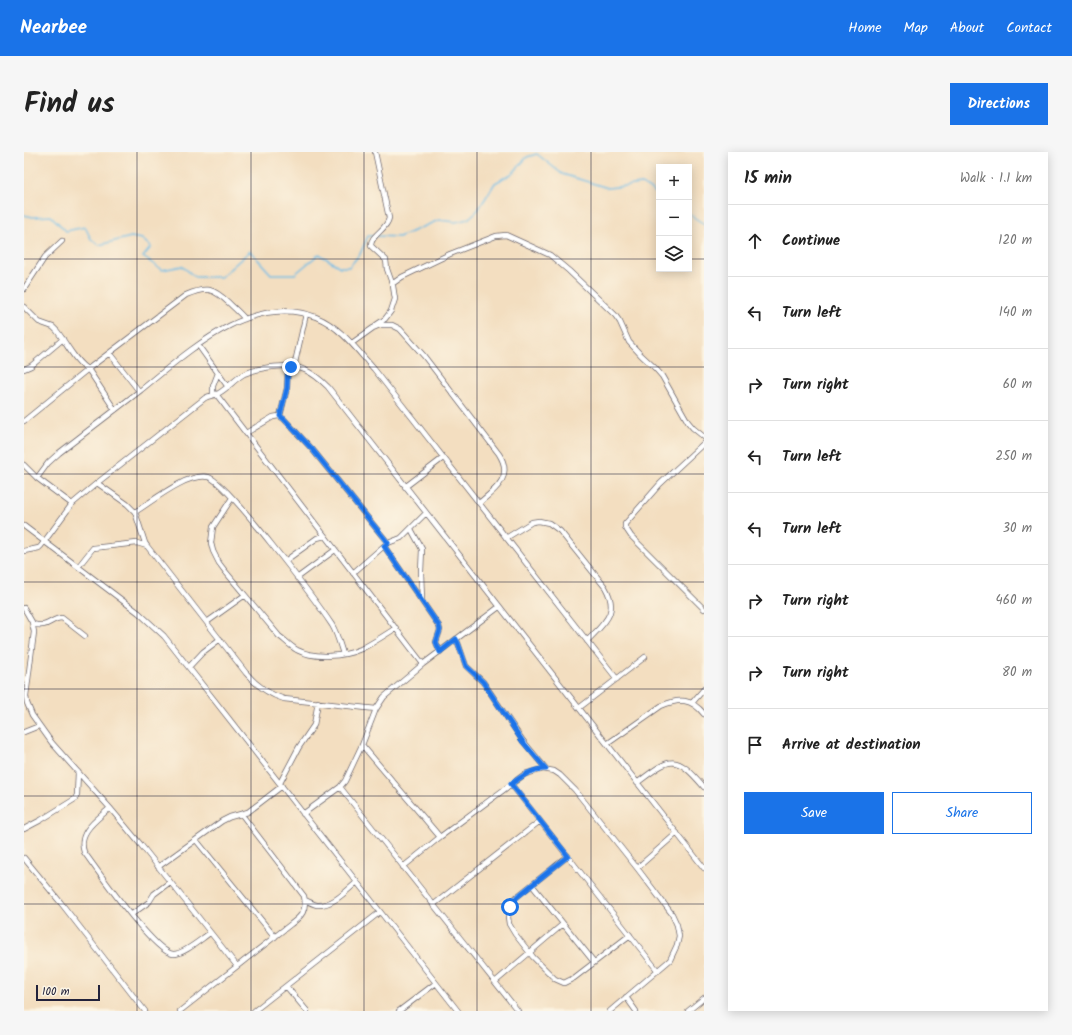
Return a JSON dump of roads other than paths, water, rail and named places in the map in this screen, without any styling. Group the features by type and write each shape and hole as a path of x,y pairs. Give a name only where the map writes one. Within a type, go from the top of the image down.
{"street":[{"path":"352,343 373,328 391,311 395,299 386,260 371,246 372,240 386,225 389,218 375,152"},
{"path":"392,284 402,277 450,254 496,236 510,237 542,251 560,263 615,315 620,322 629,342 658,371 692,428 704,438"},
{"path":"24,289 45,257 62,241"},
{"path":"24,421 88,369 110,354 186,295 197,291 208,290 216,292 245,318"},
{"path":"24,307 39,322 55,328 82,365 88,369 115,410"},
{"path":"37,478 53,458 198,345 220,331 245,318 258,315 284,311 306,314 327,322 352,343 617,679"},
{"path":"294,367 306,314"},
{"path":"373,328 387,324 395,326 404,332 502,459 505,469 502,482 479,503"},
{"path":"24,369 32,366 63,339"},
{"path":"198,345 228,387"},
{"path":"110,354 138,391"},
{"path":"280,416 287,388 288,367"},
{"path":"24,551 39,548 45,542 72,504 205,398 215,395 247,373 267,368 294,367 305,370 328,387 704,868"},
{"path":"218,373 215,381 215,395 246,433 423,664"},
{"path":"246,433 269,418 280,416 284,419 312,449 388,543"},
{"path":"704,443 660,484 624,527 631,536 704,610"},
{"path":"405,487 443,458"},
{"path":"24,465 37,478 72,504"},
{"path":"135,512 179,484 202,477 209,477 215,480 232,498 285,562 333,626 343,654"},
{"path":"97,483 127,504 135,512 144,542 251,679 265,690 284,699 376,709"},
{"path":"232,498 213,527 212,547 219,564 280,636 296,649 305,653 323,656 343,654 359,650 396,628"},
{"path":"353,573 388,543 401,538 426,513"},
{"path":"506,538 532,522 539,521 549,523 560,531 605,587 609,596 611,611 607,619 587,641"},
{"path":"24,526 139,613 164,636 458,1011"},
{"path":"410,529 422,549 422,600"},
{"path":"285,562 317,538 325,536"},
{"path":"78,567 93,548 138,543 147,546"},
{"path":"384,546 440,628 436,642 440,652"},
{"path":"297,578 336,550"},
{"path":"207,622 246,595"},
{"path":"304,814 340,787 362,745 376,709 384,697 423,664 499,607"},
{"path":"24,608 33,624 34,638 28,672 26,696 29,710 52,743 110,808 237,966"},
{"path":"33,624 45,625 60,617 86,636"},
{"path":"456,639 466,666 483,682 523,742 546,769"},
{"path":"189,667 203,652 220,640"},
{"path":"579,708 645,657"},
{"path":"692,703 704,690"},
{"path":"607,744 661,706 685,701 692,703 704,714"},
{"path":"158,867 226,818 248,812 281,784 299,747 314,725 318,702"},
{"path":"24,732 39,726"},
{"path":"362,745 440,837"},
{"path":"638,783 662,765 669,762 686,767 704,787"},
{"path":"403,867 440,837 525,774 546,769 554,771 570,784 672,914 677,925 679,936 674,954 670,960 610,1011"},
{"path":"24,830 74,799 77,795 78,772"},
{"path":"511,784 658,971"},
{"path":"340,787 518,1011"},
{"path":"110,808 86,831 81,841 82,846 84,852 132,914 154,941 166,951 173,954 184,950 210,933"},
{"path":"180,1011 301,916 304,910 305,900 299,888 242,814"},
{"path":"433,905 540,821"},
{"path":"637,868 677,833"},
{"path":"196,840 275,937"},
{"path":"568,856 514,899 510,907 508,920 513,931 529,952 554,979 562,982 569,982 630,935"},
{"path":"25,860 62,903 145,1011"},
{"path":"132,914 150,901 154,894 170,882"},
{"path":"305,900 317,905 328,903 357,882"},
{"path":"532,885 594,962"},
{"path":"254,1011 380,912"},
{"path":"495,982 562,924"},
{"path":"399,1011 436,983"},
{"path":"286,986 307,1011"},
{"path":"626,997 636,1011"},
{"path":"688,1011 695,1009 704,998"}],"waterway":[{"path":"377,236 399,237 439,220 456,222 468,219 478,210 495,183 513,173 527,157 537,154 562,174 608,188 642,184 656,193"},
{"path":"24,215 33,217 51,216 66,231 85,227 91,239 99,245 131,237 142,239 151,247 143,257 162,270 182,266 195,277 221,277 250,251 271,274 295,274 319,254 340,267 349,267 360,254 368,236 373,236"},
{"path":"692,216 704,224"}]}
